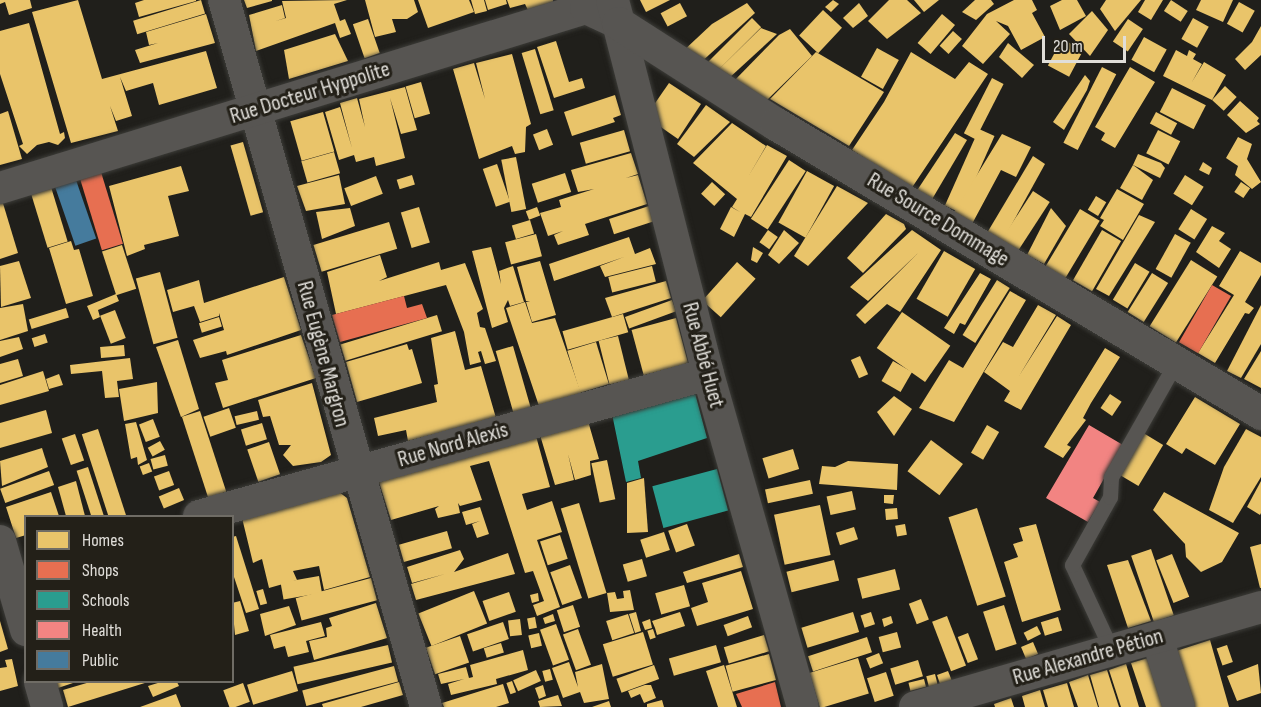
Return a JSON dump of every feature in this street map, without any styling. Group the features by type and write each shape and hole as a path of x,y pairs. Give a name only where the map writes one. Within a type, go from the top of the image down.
{"main road":[{"name":"Rue Source Dommage","path":"615,11 776,124 1261,413"}],"street":[{"name":"Rue Eugène Margron","path":"224,0 356,472 426,707"},
{"name":"Rue Docteur Hyppolite","path":"0,188 586,8 615,11"},
{"name":"Rue Abbé Huet","path":"615,11 708,374 803,707"},
{"name":"Rue Nord Alexis","path":"203,515 708,374"},
{"path":"0,541 11,570 24,622"},
{"name":"Rue Alexandre Pétion","path":"915,707 1261,607"},
{"path":"1157,638 1179,707"},
{"path":"41,683 47,707"}],"lane":[{"path":"1112,651 1072,565 1110,497 1111,477 1176,362"}],"building: Homes":[{"path":"0,0 30,0 32,8 9,15 5,2 0,4"},
{"path":"78,0 102,79 206,51 217,88 159,105 153,83 126,91 120,77 132,116 116,121 110,106 118,131 71,143 32,12"},
{"path":"144,0 196,1 139,17 135,3"},
{"path":"201,0 205,13 137,34 133,21"},
{"path":"244,0 272,0 272,1 247,8"},
{"path":"347,0 334,4 340,21 345,19 351,34 340,38 335,23 256,51 249,15 282,5 285,18 276,21 286,18 282,1"},
{"path":"365,0 414,0 418,12 407,19 392,19 396,32 375,37"},
{"path":"418,0 469,0 474,12 428,28"},
{"path":"471,0 484,0 487,11 475,14"},
{"path":"485,0 506,0 507,4 488,10"},
{"path":"507,0 553,0 553,2 528,10 525,4 510,8"},
{"path":"640,0 670,0 646,12"},
{"path":"833,0 839,4 831,12 825,7"},
{"path":"889,0 907,0 921,13 887,39 868,21"},
{"path":"914,0 939,0 924,12"},
{"path":"975,0 991,0 994,4 976,20 962,12"},
{"path":"1014,0 1032,0 1037,10 1032,13 1045,37 1021,50 1008,26 996,21 1010,34 983,64 962,46 987,14"},
{"path":"1062,0 1077,0 1086,16 1060,30 1050,6"},
{"path":"1106,0 1141,0 1115,31 1100,9"},
{"path":"1145,0 1163,0 1151,20 1138,12"},
{"path":"1171,0 1188,11 1181,22 1164,11"},
{"path":"1201,0 1233,0 1223,22 1196,10"},
{"path":"1239,2 1255,11 1243,33 1227,24"},
{"path":"680,3 687,16 668,27 661,13"},
{"path":"747,3 755,13 698,65 681,53 712,24"},
{"path":"859,3 868,16 853,28 843,18"},
{"path":"823,10 842,28 818,53 799,36"},
{"path":"1092,11 1108,30 1090,56 1069,34"},
{"path":"206,14 215,43 140,63 135,50 158,43 149,45 146,32"},
{"path":"942,14 955,25 931,54 918,43"},
{"path":"752,18 761,27 715,73 706,64"},
{"path":"1193,18 1209,27 1197,48 1181,39"},
{"path":"368,19 380,53 365,58 353,24"},
{"path":"1128,19 1143,29 1128,51 1113,41"},
{"path":"29,23 60,134 64,132 65,138 58,145 49,142 37,145 27,154 19,146 23,144 0,74 0,31"},
{"path":"1261,26 1261,55 1245,70 1235,59 1252,42"},
{"path":"761,28 777,34 728,79 714,74"},
{"path":"790,29 812,56 765,102 732,83 779,35"},
{"path":"953,31 962,39 949,54 940,46"},
{"path":"335,34 348,61 289,79 284,50"},
{"path":"1144,37 1167,50 1154,72 1131,60"},
{"path":"1062,39 1083,50 1069,77 1048,65"},
{"path":"556,41 569,82 582,78 585,88 554,98 537,47"},
{"path":"1008,43 1034,65 1022,78 999,57"},
{"path":"877,48 899,60 883,89 861,77"},
{"path":"535,49 554,110 540,114 522,53"},
{"path":"1176,50 1187,56 1189,50 1196,54 1193,59 1202,64 1192,82 1204,62 1226,75 1212,100 1163,76"},
{"path":"816,52 884,92 849,146 770,99"},
{"path":"911,52 955,79 969,62 988,74 911,189 852,150 884,102"},
{"path":"512,54 531,124 526,127 525,152 515,154 512,146 479,159 453,69 474,63 485,99 476,63"},
{"path":"1102,67 1116,74 1078,150 1063,143"},
{"path":"1130,67 1155,82 1115,148 1101,140 1105,133 1095,127"},
{"path":"1085,75 1090,81 1087,90 1064,130 1053,122"},
{"path":"992,78 1004,84 975,139 964,133"},
{"path":"421,82 430,114 415,118 406,86"},
{"path":"669,83 701,104 678,139 655,123 651,109"},
{"path":"1225,86 1237,97 1224,111 1212,100"},
{"path":"405,87 417,130 401,134 390,98 405,158 376,166 374,157 356,162 354,155 339,160 325,112 340,107 352,148 340,103 357,98 365,127 359,99"},
{"path":"1172,88 1206,105 1194,129 1160,112"},
{"path":"615,95 621,115 613,118 615,122 572,136 564,112"},
{"path":"1240,101 1259,118 1257,121 1260,124 1246,133 1227,115"},
{"path":"706,105 730,122 694,157 677,144"},
{"path":"8,111 22,159 0,165 0,114"},
{"path":"323,112 334,151 302,161 290,121"},
{"path":"1156,112 1177,123 1171,135 1150,123"},
{"path":"732,123 766,146 748,177 767,145 787,156 751,217 745,214 734,237 720,229 731,207 740,212 732,207 737,199 693,163"},
{"path":"547,129 553,145 539,150 533,134"},
{"path":"979,129 995,136 960,213 945,206"},
{"path":"624,130 630,151 586,164 580,143"},
{"path":"1158,130 1180,141 1168,165 1146,153"},
{"path":"955,133 967,140 931,201 916,192"},
{"path":"1002,134 1031,147 1016,177 1001,170 972,224 953,214"},
{"path":"1238,137 1252,144 1247,159 1261,182 1252,189 1235,175 1238,166 1226,158"},
{"path":"243,142 263,212 251,216 231,146"},
{"path":"334,152 340,173 307,183 301,161"},
{"path":"631,153 638,174 626,178 638,175 647,204 585,224 589,235 558,245 554,235 563,231 548,236 540,213 561,207 559,200 594,189 578,192 571,170"},
{"path":"1138,154 1161,163 1165,168 1160,178 1133,165"},
{"path":"1033,156 1045,164 1002,242 987,233"},
{"path":"516,157 526,209 511,212 501,160"},
{"path":"789,160 806,171 768,230 751,219"},
{"path":"1203,162 1212,168 1209,175 1199,170"},
{"path":"497,164 510,202 496,207 483,169"},
{"path":"1133,165 1153,180 1142,200 1120,188"},
{"path":"181,166 189,191 168,196 179,236 144,245 145,249 127,256 109,186"},
{"path":"807,171 834,186 806,238 778,223"},
{"path":"565,173 571,192 538,203 532,184"},
{"path":"339,175 345,204 306,211 297,186"},
{"path":"412,175 415,185 400,189 397,180"},
{"path":"1185,175 1204,187 1192,205 1173,194"},
{"path":"376,176 383,194 351,206 344,188"},
{"path":"712,182 725,194 714,206 701,194"},
{"path":"1241,182 1250,188 1243,198 1234,192"},
{"path":"837,186 868,203 808,266 794,256"},
{"path":"51,187 68,242 48,248 31,193"},
{"path":"1117,189 1144,204 1123,240 1100,226 1104,220 1100,218"},
{"path":"1033,191 1050,202 1017,252 1000,241"},
{"path":"1096,196 1106,202 1098,216 1088,210"},
{"path":"2,200 18,253 0,259 0,201"},
{"path":"649,206 654,221 614,234 609,219"},
{"path":"419,207 430,242 412,248 401,213"},
{"path":"537,207 540,215 529,220 526,211"},
{"path":"350,208 355,226 322,239 316,212"},
{"path":"1051,208 1066,226 1044,264 1027,255"},
{"path":"1080,209 1100,221 1065,279 1045,267"},
{"path":"1191,209 1207,219 1194,239 1178,229"},
{"path":"886,214 904,224 906,229 863,273 847,258"},
{"path":"1139,215 1155,222 1109,296 1096,289"},
{"path":"530,220 534,233 516,239 512,226"},
{"path":"389,222 397,249 322,272 313,245"},
{"path":"1212,226 1225,233 1219,241 1231,249 1219,268 1196,252"},
{"path":"768,230 778,237 769,249 759,242"},
{"path":"784,230 799,243 779,264 768,255"},
{"path":"912,230 941,250 900,312 887,304 865,324 856,315 918,253 868,301 850,287"},
{"path":"1102,230 1121,241 1092,291 1073,280"},
{"path":"536,234 542,256 511,264 505,242"},
{"path":"1175,234 1191,243 1171,278 1156,269"},
{"path":"629,237 635,254 650,248 656,264 605,277 600,266 624,257 554,281 549,264"},
{"path":"71,241 74,250 79,249 93,296 66,304 49,248"},
{"path":"122,245 136,289 116,295 102,251"},
{"path":"491,247 501,284 499,271 513,266 524,302 510,306 508,300 504,308 508,322 492,328 472,251"},
{"path":"753,247 763,253 757,263 751,260"},
{"path":"944,251 975,269 948,317 916,299"},
{"path":"1240,251 1261,263 1261,275 1245,302 1254,308 1249,314 1245,313 1215,363 1198,353 1234,295 1219,286"},
{"path":"380,255 387,277 379,281 439,262 441,270 465,263 483,309 477,313 480,327 485,328 496,361 485,364 481,351 478,352 481,362 470,365 464,332 446,285 336,314 327,272"},
{"path":"1191,260 1217,276 1176,343 1150,326"},
{"path":"19,261 31,298 1,307 0,266"},
{"path":"540,261 556,315 532,322 526,302 530,301 526,301 517,267"},
{"path":"737,262 756,279 721,317 702,301"},
{"path":"1135,263 1150,272 1127,309 1113,300"},
{"path":"652,266 656,282 612,292 608,277"},
{"path":"160,272 178,338 153,344 136,278"},
{"path":"980,273 991,279 965,325 960,323 954,334 944,328"},
{"path":"1152,273 1168,283 1144,322 1128,312"},
{"path":"284,277 301,330 227,355 226,351 200,358 193,340 224,330 219,313 219,316 200,322 194,306 173,312 167,290 199,280 204,303"},
{"path":"997,280 1010,288 975,343 963,335"},
{"path":"666,281 671,298 612,317 605,298"},
{"path":"1010,291 1026,300 954,422 919,408 949,360 963,368"},
{"path":"116,294 119,301 98,310 100,317 93,320 87,306"},
{"path":"672,300 676,311 629,328 625,317"},
{"path":"525,302 532,323 555,318 581,393 539,406 506,308"},
{"path":"23,304 28,331 0,340 0,308"},
{"path":"1038,305 1056,315 1019,376 1057,316 1071,325 1021,410 1004,401 1010,391 984,372 1003,342 1013,347"},
{"path":"1261,305 1261,344 1241,378 1227,371"},
{"path":"66,308 69,318 32,329 29,319"},
{"path":"115,310 126,338 111,344 100,316"},
{"path":"902,312 950,346 925,382 877,348"},
{"path":"623,314 628,332 568,350 562,331"},
{"path":"437,315 442,331 345,361 340,345"},
{"path":"219,317 222,327 202,333 199,323"},
{"path":"676,318 688,363 644,375 632,330"},
{"path":"455,331 465,370 481,366 496,418 408,441 406,430 378,436 374,418 437,402 434,385 438,384 431,338"},
{"path":"45,334 48,343 34,347 32,338"},
{"path":"301,335 316,378 223,408 215,383 228,380 222,360"},
{"path":"618,336 629,380 609,385 599,341"},
{"path":"19,337 23,349 0,357 0,341"},
{"path":"178,340 199,409 181,417 156,347"},
{"path":"596,342 609,384 580,393 567,351"},
{"path":"407,344 409,350 412,349 422,383 357,402 346,362"},
{"path":"124,345 125,356 101,358 100,347"},
{"path":"513,346 531,408 513,412 496,351"},
{"path":"1105,348 1120,357 1091,403 1083,418 1086,420 1067,445 1071,447 1063,458 1044,447"},
{"path":"1261,351 1261,388 1244,379"},
{"path":"860,356 868,374 859,378 851,360"},
{"path":"130,358 133,379 117,381 119,397 105,398 102,371 71,374 70,365"},
{"path":"18,359 23,376 0,383 0,364"},
{"path":"893,361 912,372 901,392 882,381"},
{"path":"43,371 49,391 0,405 0,385"},
{"path":"59,374 63,385 49,389 46,379"},
{"path":"157,382 158,413 124,421 119,389"},
{"path":"312,383 331,455 321,462 293,466 283,455 291,445 279,445 270,416 263,417 258,400"},
{"path":"1110,394 1122,402 1112,416 1100,408"},
{"path":"894,396 912,409 894,436 877,412"},
{"path":"1195,397 1240,424 1215,465 1186,448 1182,454 1166,444"},
{"path":"229,408 236,428 210,437 203,417"},
{"path":"46,410 52,433 0,448 0,423"},
{"path":"200,411 226,492 208,498 182,417"},
{"path":"257,411 259,420 237,425 235,416"},
{"path":"153,419 160,437 146,442 139,424"},
{"path":"588,421 599,459 590,461 591,475 575,480 568,454 574,480 555,485 540,435"},
{"path":"136,422 147,460 138,465 137,457 131,459 125,424"},
{"path":"262,423 267,439 246,446 241,429"},
{"path":"987,425 999,432 983,460 971,453"},
{"path":"98,429 126,515 108,515 82,434"},
{"path":"1246,429 1261,437 1261,477 1233,523 1209,510 1224,467"},
{"path":"1140,431 1163,445 1138,486 1115,472"},
{"path":"75,434 84,460 71,465 62,439"},
{"path":"536,436 550,487 522,494 527,510 552,501 562,532 537,540 560,607 537,616 533,605 544,601 533,571 525,573 489,461 470,466 482,500 460,506 458,503 460,513 438,518 435,509 439,506 391,520 379,482"},
{"path":"931,440 963,464 939,495 908,471"},
{"path":"160,441 165,450 153,457 148,448"},
{"path":"269,442 280,474 258,482 247,449"},
{"path":"42,448 48,467 2,486 0,461"},
{"path":"793,449 799,469 769,478 762,458"},
{"path":"165,455 168,466 153,470 151,459"},
{"path":"607,460 615,499 600,502 591,463"},
{"path":"848,461 898,464 897,490 819,484 822,466 835,467"},
{"path":"149,463 152,471 143,475 140,467"},
{"path":"88,467 104,515 91,515 77,471"},
{"path":"49,471 54,485 5,503 0,489"},
{"path":"169,471 174,485 159,491 154,476"},
{"path":"644,478 648,532 627,533 627,483"},
{"path":"810,480 813,494 768,503 765,490"},
{"path":"76,481 85,515 66,515 58,487"},
{"path":"1261,481 1261,513 1260,515 1247,507"},
{"path":"179,488 184,500 164,509 159,497"},
{"path":"852,491 856,510 831,515 827,496"},
{"path":"51,492 59,515 24,515 24,536 16,538 6,507"},
{"path":"339,492 347,498 370,577 324,590 319,566 293,571 297,580 269,588 262,559 253,563 242,518"},
{"path":"1164,492 1239,533 1222,562 1201,572 1186,557 1185,544 1153,510"},
{"path":"884,495 894,495 893,504 884,503"},
{"path":"579,503 606,593 588,598 561,509"},
{"path":"820,505 831,555 785,565 774,515"},
{"path":"480,507 489,534 477,538 472,524 480,521 466,525 462,512"},
{"path":"897,508 898,519 886,520 885,509"},
{"path":"977,508 1006,596 977,606 948,517"},
{"path":"687,524 695,546 676,552 668,531"},
{"path":"905,524 907,535 897,537 895,526"},
{"path":"1036,524 1061,610 1022,622 1004,562 1018,557 1013,544 1023,541 1019,528"},
{"path":"854,527 858,539 840,545 836,533"},
{"path":"447,531 452,548 404,562 399,545"},
{"path":"664,532 670,550 646,558 640,540"},
{"path":"560,535 568,559 548,565 540,541"},
{"path":"234,536 236,536 259,609 246,613 234,577"},
{"path":"1261,544 1261,588 1260,588 1250,547"},
{"path":"1151,549 1174,615 1154,622 1131,556"},
{"path":"460,550 464,559 454,572 508,553 515,574 416,600 411,584 445,574 412,583 407,567"},
{"path":"739,554 743,567 687,583 683,572"},
{"path":"1172,554 1189,597 1173,603 1156,560"},
{"path":"642,559 647,576 628,582 623,565"},
{"path":"834,560 839,580 792,592 786,572"},
{"path":"1128,560 1151,621 1128,628 1107,565"},
{"path":"570,565 582,598 562,605 550,572"},
{"path":"895,569 900,589 862,599 857,578"},
{"path":"741,571 753,609 697,626 691,608 708,602 702,583"},
{"path":"319,576 322,593 284,600 281,583"},
{"path":"371,578 377,600 302,620 296,598"},
{"path":"684,585 690,606 661,614 655,593"},
{"path":"263,589 267,603 260,605 256,591"},
{"path":"630,590 634,610 610,612 607,593 615,592 617,599 624,598 623,591"},
{"path":"474,591 487,623 431,646 418,613"},
{"path":"509,592 516,612 489,621 483,601"},
{"path":"538,593 539,601 532,603 530,595"},
{"path":"921,599 929,620 917,624 909,604"},
{"path":"240,601 249,631 235,635 234,624 234,602"},
{"path":"376,603 387,638 314,660 309,641 327,637 326,628 332,626 329,618"},
{"path":"573,605 580,627 564,632 557,610"},
{"path":"1004,605 1017,644 996,651 983,612"},
{"path":"289,606 296,625 265,636 260,614"},
{"path":"636,612 641,631 635,633 629,614"},
{"path":"680,612 685,626 657,635 652,621"},
{"path":"853,612 859,632 807,648 801,628"},
{"path":"871,612 875,624 865,628 861,615"},
{"path":"553,614 555,621 545,624 543,618"},
{"path":"628,614 634,633 612,640 606,621"},
{"path":"748,616 752,627 728,636 724,625"},
{"path":"891,616 893,623 884,627 882,619"},
{"path":"947,616 966,665 951,671 932,622"},
{"path":"535,617 537,628 529,629 527,618"},
{"path":"1058,617 1062,630 1045,636 1041,622"},
{"path":"520,619 522,635 510,636 508,620"},
{"path":"650,619 652,628 645,630 642,622"},
{"path":"0,621 8,649 0,652"},
{"path":"321,622 325,636 306,641 309,652 288,657 285,646 274,649 270,635"},
{"path":"503,622 509,639 473,651 467,634"},
{"path":"556,624 569,660 553,666 540,630"},
{"path":"1037,626 1041,634 1028,641 1024,633"},
{"path":"578,629 591,665 576,670 563,634"},
{"path":"653,629 656,638 650,639 647,631"},
{"path":"643,632 653,665 613,677 603,644"},
{"path":"897,632 901,647 883,652 879,637"},
{"path":"539,633 542,646 531,648 528,635"},
{"path":"968,633 978,659 968,663 958,637"},
{"path":"764,635 769,651 729,664 724,647"},
{"path":"460,636 469,662 435,674 426,648"},
{"path":"867,637 872,652 813,671 808,656"},
{"path":"1210,640 1229,707 1191,707 1173,652"},
{"path":"1033,642 1038,654 1026,659 1021,647"},
{"path":"501,643 504,653 487,658 484,648"},
{"path":"388,645 392,663 298,684 293,667"},
{"path":"716,645 721,662 674,676 669,659"},
{"path":"1227,645 1233,662 1222,666 1217,649"},
{"path":"523,650 528,670 496,679 497,684 451,695 448,684 464,679 441,684 438,674 466,667 469,678 473,677 470,665"},
{"path":"879,653 883,663 870,668 866,658"},
{"path":"769,654 776,680 733,692 726,666"},
{"path":"858,658 869,693 820,707 809,673"},
{"path":"1148,658 1166,707 1146,707 1131,663"},
{"path":"12,659 18,686 0,691 0,668 7,667 5,660"},
{"path":"918,660 923,676 895,685 890,668"},
{"path":"569,662 578,687 575,672 602,664 609,699 584,703 580,692 563,698 552,668"},
{"path":"1126,664 1139,707 1121,707 1109,670"},
{"path":"1258,664 1261,693 1237,701 1227,676"},
{"path":"654,665 659,679 622,693 616,679"},
{"path":"724,665 737,707 718,707 706,671"},
{"path":"394,666 398,681 306,706 302,691"},
{"path":"550,669 553,680 545,682 542,671"},
{"path":"536,670 541,681 518,691 513,680"},
{"path":"1107,670 1119,707 1099,707 1090,675"},
{"path":"292,671 298,691 253,705 247,685"},
{"path":"948,671 952,681 940,684 937,675"},
{"path":"886,672 894,696 875,702 867,678"},
{"path":"935,674 938,686 929,688 926,676"},
{"path":"1088,675 1098,707 1078,707 1069,682"},
{"path":"924,679 926,687 910,691 908,683"},
{"path":"512,681 516,692 510,694 506,683"},
{"path":"399,682 403,695 361,707 323,707 322,704"},
{"path":"56,683 73,683 58,688"},
{"path":"87,683 145,683 68,707 63,690"},
{"path":"158,683 178,683 179,686 153,697 148,686"},
{"path":"243,683 250,702 229,707 223,690"},
{"path":"1067,683 1074,707 1048,707 1043,690"},
{"path":"503,684 509,703 496,707 444,707 442,703"},
{"path":"543,685 546,696 539,699 535,688"},
{"path":"651,685 656,698 644,703 640,694 631,698 628,691"},
{"path":"1040,690 1045,707 1025,707 1022,696"},
{"path":"176,694 181,707 140,707"},
{"path":"558,695 562,706 540,707 538,701"},
{"path":"1011,698 1014,707 995,707 994,704"},
{"path":"662,700 664,707 647,707 647,704"},
{"path":"609,701 611,707 592,707"}],"building: Shops":[{"path":"101,172 123,244 102,250 80,178"},
{"path":"1212,285 1231,296 1198,353 1179,342"},
{"path":"404,296 407,308 422,304 427,318 340,342 332,315"},
{"path":"775,682 781,707 742,707 736,694"}],"building: Schools":[{"path":"695,393 707,438 638,461 641,478 626,482 612,414"},
{"path":"717,469 728,511 663,528 652,486"}],"building: Health":[{"path":"1089,425 1123,445 1093,498 1100,502 1088,522 1046,498"}],"building: Public":[{"path":"76,180 96,239 75,246 55,187"}]}
